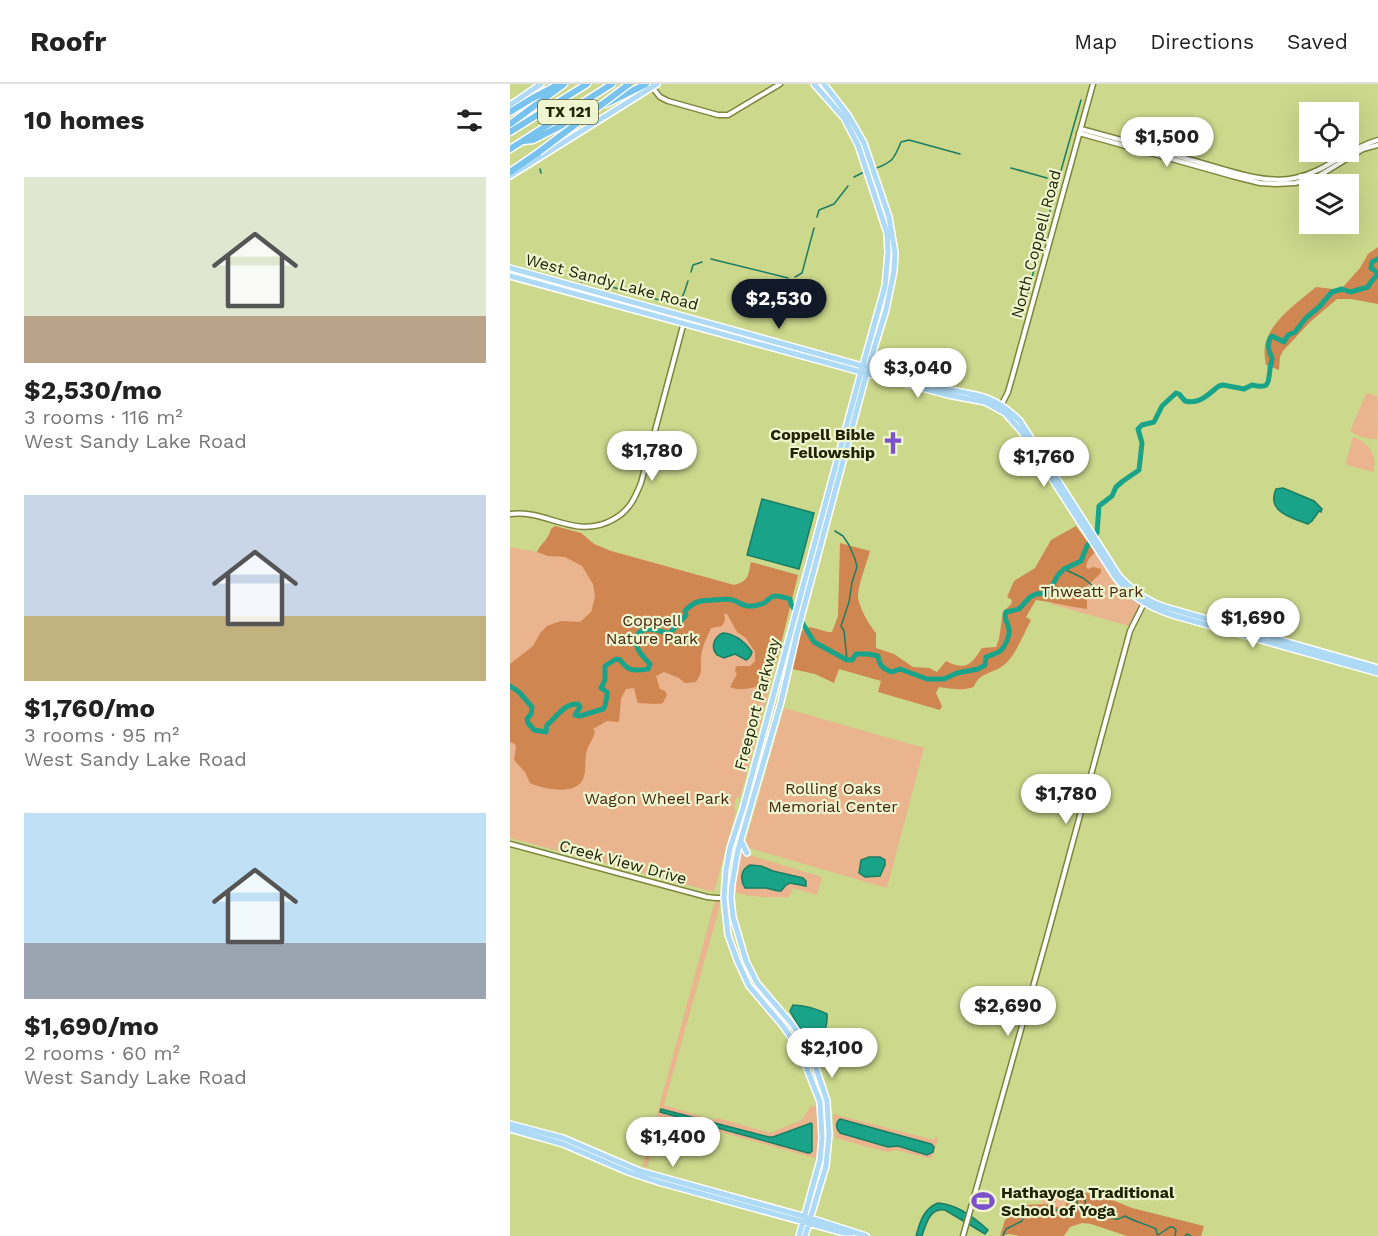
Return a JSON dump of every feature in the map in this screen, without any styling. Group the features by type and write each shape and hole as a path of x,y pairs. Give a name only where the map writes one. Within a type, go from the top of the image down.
{"highway":[{"path":"510,112 559,84"},
{"path":"510,124 564,84"},
{"name":"TX 121","path":"510,132 587,84"},
{"name":"TX 121","path":"510,149 612,84"},
{"path":"510,174 629,84"},
{"path":"524,141 533,140 652,85"}],"main road":[{"path":"510,105 541,84"},
{"name":"Freeport Parkway","path":"799,1236 826,1166 829,1135 827,1101 810,1053 792,1024 758,983 746,961 733,916 734,870 788,673 840,460 883,309 887,271 887,232 868,165 843,118 814,84"},
{"name":"Freeport Parkway","path":"824,84 848,115 864,143 868,165"},
{"path":"510,174 652,85"},
{"name":"West Sandy Lake Road","path":"510,268 788,345 865,370"},
{"name":"West Sandy Lake Road","path":"510,276 787,352 992,399 1000,407 1012,413 1025,428 1101,552 1119,576 1145,601 1172,615 1378,673"},
{"path":"571,293 573,285"},
{"path":"787,352 788,345"},
{"name":"Freeport Parkway","path":"805,1236 806,1220 820,1160 822,1138 820,1102 800,1051 783,1026 749,986 737,960 728,935 724,882 728,859 798,602 829,503"},
{"name":"West Sandy Lake Road","path":"1145,601 1378,668"},
{"path":"780,670 788,673"},
{"path":"771,701 780,702"},
{"path":"743,806 751,808"},
{"path":"741,841 747,853"},
{"path":"510,1124 563,1138 589,1152"},
{"path":"510,1129 589,1152 633,1168 652,1178 866,1236"}],"street":[{"path":"652,85 664,99 724,115 733,113 780,84"},
{"name":"North Coppell Road","path":"1000,407 1008,392 1093,84"},
{"path":"1080,131 1269,179 1290,179 1308,175 1358,147 1378,140"},
{"path":"1080,131 1243,179 1276,184 1295,183 1317,177 1363,149 1378,146"},
{"path":"510,514 525,514 589,528 618,517 631,505 641,483 686,316"},
{"path":"963,1236 1128,638 1145,601"},
{"name":"Creek View Drive","path":"510,844 710,898 732,898"}],"green space":[{"path":"1378,247 1378,304 1337,299 1310,322 1283,351 1279,370 1266,365 1265,348 1268,337 1285,313 1316,287 1333,289 1343,287 1360,268 1368,254"},
{"path":"1370,393 1378,397 1377,439 1369,439 1350,431 1366,394"},
{"path":"1353,437 1364,442 1371,450 1374,460 1373,472 1347,465"},
{"name":"Wagon Wheel Park","path":"555,526 581,533 594,544 611,551 734,585 747,578 751,562 777,660 740,797 736,799 734,808 736,811 714,892 510,838 510,547 537,552"},
{"name":"Coppell Nature Park","path":"555,526 581,533 594,544 611,551 734,585 743,582 747,577 751,562 798,575 777,660 772,675 763,686 742,689 730,687 737,674 736,667 750,666 755,661 755,652 746,638 737,632 727,614 724,614 725,620 722,626 711,628 706,638 701,672 696,682 685,683 664,672 656,676 660,689 667,695 661,704 638,703 634,688 626,689 621,699 619,722 607,721 593,729 595,732 587,750 583,779 574,788 559,790 530,783 525,772 514,760 516,747 510,742 510,664 533,646 547,626 561,621 580,622 591,612 595,597 593,584 582,566 565,557 548,556 537,552"},
{"path":"1076,526 1095,552 1088,560 1086,567 1101,569 1101,573 1085,588 1087,609 1036,600 1026,617 1031,620 1016,651 1008,661 1000,668 979,678 974,687 952,689 939,687 936,693 942,706 940,710 878,692 881,681 839,669 834,683 815,674 792,669 801,631 810,627 832,632 838,616 840,543 870,551 858,598 864,614 876,633 876,648 894,654 913,667 929,668 937,672 946,661 959,666 967,665 975,659 982,648 996,647 1003,612 1011,604 1012,600 1007,597 1014,581 1035,568 1051,540"},
{"name":"Thweatt Park","path":"1091,551 1095,552 1123,590 1139,603 1140,606 1129,626 1051,604"},
{"name":"Rolling Oaks Memorial Center","path":"784,708 924,748 887,888 749,848 746,841"},
{"path":"743,853 822,877 817,895 793,888 789,897 761,897 734,892 740,856"},
{"path":"715,901 721,902 664,1105 713,1120 718,1118 770,1133 802,1120 811,1106 816,1106 819,1132 817,1158 662,1116 647,1167 643,1166"},
{"path":"833,1114 934,1140 935,1137 938,1138 934,1153 931,1159 896,1150 887,1152 835,1138"},
{"path":"1063,1189 1070,1192 1064,1209 1042,1204 1042,1192 1052,1190 1058,1196"},
{"path":"1070,1192 1084,1192 1105,1197 1132,1208 1204,1226 1201,1236 1127,1236 1082,1223 1070,1227 1064,1236 1010,1234 1000,1236 1005,1220 1023,1205 1046,1204 1064,1209"}],"water":[{"path":"1283,488 1314,501 1322,509 1321,512 1319,511 1308,524 1282,513 1274,497 1276,489"},
{"path":"762,499 814,513 799,569 747,555"},
{"path":"723,633 732,635 743,642 752,652 749,658 746,660 735,654 724,658 717,655 714,642"},
{"path":"880,857 885,860 880,876 865,877 859,873 861,860"},
{"path":"750,865 803,878 806,886 790,883 781,891 745,888 742,875"},
{"path":"793,1005 819,1010 827,1014 825,1030 817,1044 811,1043 798,1025 790,1011"},
{"path":"661,1109 769,1137 811,1123 812,1151 808,1153 660,1112"},
{"path":"840,1119 931,1144 934,1147 933,1152 927,1155 898,1146 888,1147 840,1133 837,1122"},
{"path":"938,1203 971,1216 988,1230 985,1234 945,1210 940,1210 929,1217 922,1236 916,1236 926,1212"}],"waterway":[{"path":"1054,180 1058,181 1081,100"},
{"path":"874,169 889,162 901,142 909,140 960,154"},
{"path":"1011,168 1047,178"},
{"path":"540,169 541,173"},
{"path":"854,177 864,172"},
{"path":"1024,307 1058,181"},
{"path":"817,217 819,210 834,204 848,186"},
{"path":"795,277 802,273 814,228"},
{"path":"711,259 788,278"},
{"path":"510,686 519,692 532,707 527,719 528,723 534,730 546,732 547,725 561,711 573,704 578,704 580,707 575,715 580,716 603,709 607,696 607,692 601,688 605,680 605,666 616,659 632,670 648,669 650,664 640,653 636,643 637,635 642,630 651,629 670,633 686,615 685,611 698,602 728,599 752,606 764,603 776,596 790,599 814,642 847,660 852,660 856,654 878,656 880,664 889,671 900,669 927,679 944,679 957,673 978,669 985,665 986,657 1002,649 1008,638 1009,627 1005,617 1006,612 1019,609 1036,594 1048,593 1064,569 1081,561 1087,546 1097,533 1099,506 1112,496 1116,487 1139,470 1142,443 1138,429 1142,425 1154,422 1162,406 1176,393 1185,401 1190,402 1204,398 1223,385 1244,389 1252,385 1265,386 1268,382 1272,359 1269,350 1270,338 1272,336 1284,342 1288,335 1295,332 1332,292 1342,289 1350,292 1368,287 1378,273 1371,268 1372,262 1378,259"},
{"path":"691,272 693,265 702,262"},
{"path":"581,282 586,280 674,304 682,298 688,281"},
{"path":"835,531 843,536 849,545 857,567 841,626 844,631 847,660"},
{"path":"1064,569 1083,578 1098,590"},
{"path":"1003,1236 1006,1229 1022,1221 1028,1214 1042,1212 1048,1206 1066,1215 1077,1207 1077,1199 1080,1197 1085,1200 1086,1207 1098,1215 1101,1212 1116,1219 1125,1216 1156,1229 1158,1235 1173,1227 1176,1230 1175,1236"},
{"path":"1185,1236 1187,1234 1191,1236"}],"place":[{"name":"Coppell Bible Fellowship","path":"893,443"},
{"name":"Hathayoga Traditional School of Yoga","path":"983,1201"}]}
